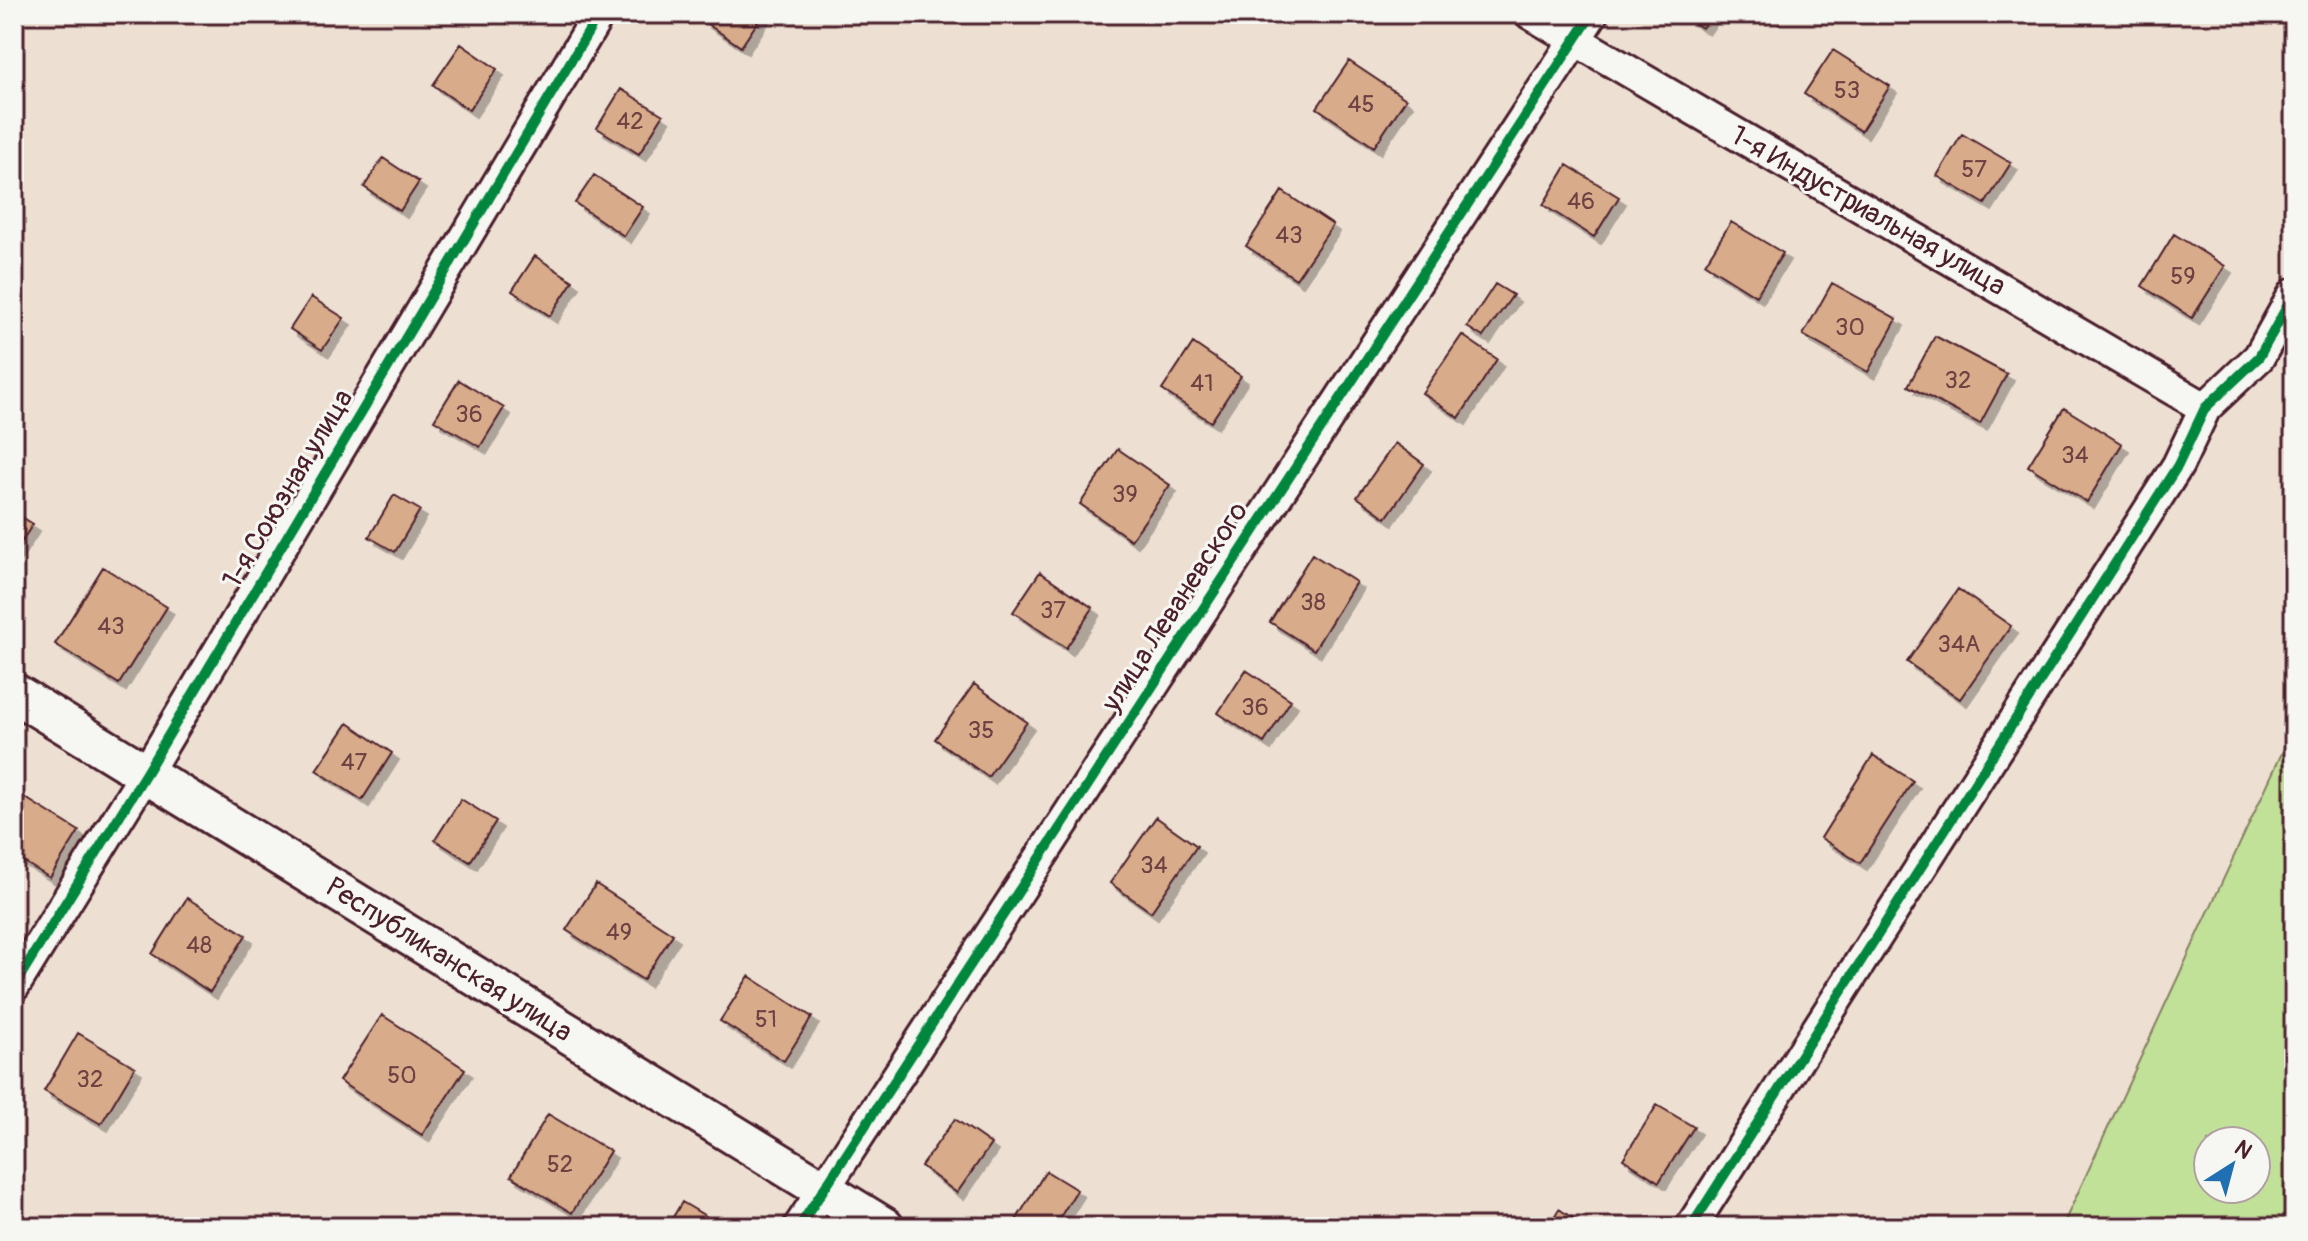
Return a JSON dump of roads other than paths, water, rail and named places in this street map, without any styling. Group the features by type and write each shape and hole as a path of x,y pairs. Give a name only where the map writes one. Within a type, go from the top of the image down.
{"street":[{"name":"1-я Союзная улица","path":"14,986 146,773 599,14"},
{"name":"1-я Индустриальная улица","path":"1531,14 2205,408"},
{"name":"улица Леваневского","path":"799,1227 1592,14"},
{"path":"1691,1227 2178,465 2205,408 2259,357 2294,294"},
{"name":"Республиканская улица","path":"14,693 884,1227"}]}
